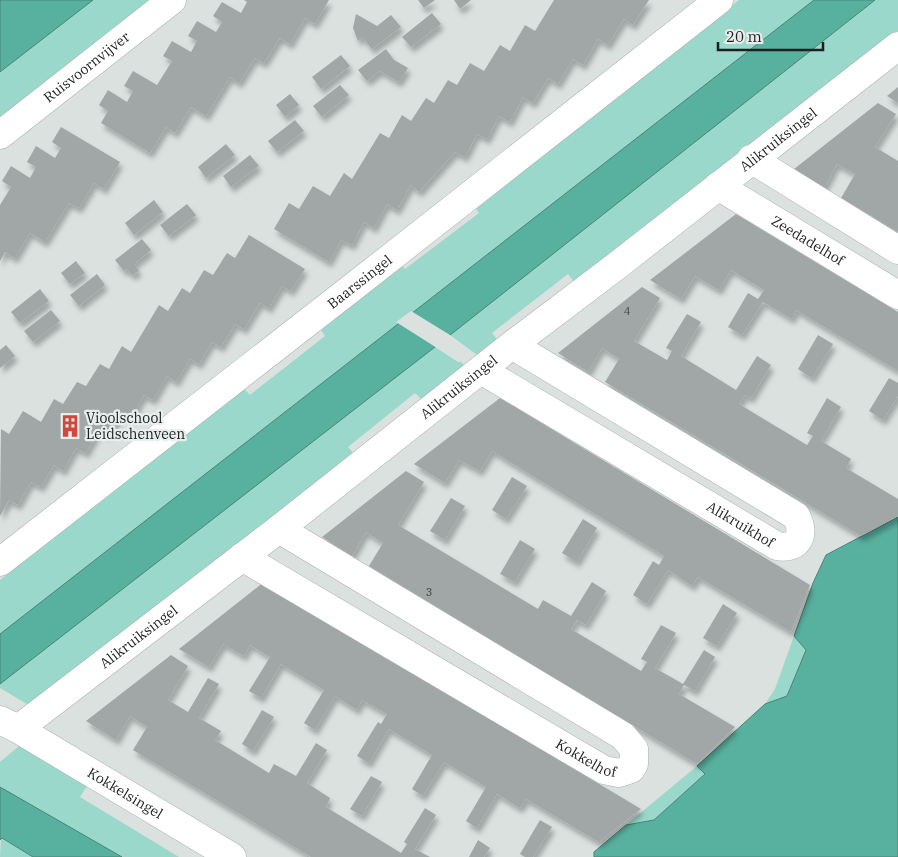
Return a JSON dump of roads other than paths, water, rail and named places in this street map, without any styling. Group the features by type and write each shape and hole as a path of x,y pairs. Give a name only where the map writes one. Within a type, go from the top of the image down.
{"street":[{"name":"Ruisvoornvijver","path":"0,135 172,0"},
{"name":"Baarssingel","path":"0,562 719,0"},
{"name":"Alikruiksingel","path":"9,725 242,557 898,46"},
{"path":"751,159 898,250"},
{"name":"Zeedadelhof","path":"718,186 898,294"},
{"name":"Alikruikhof","path":"481,370 776,546 786,548 794,545 799,538 800,523 796,516 512,345"},
{"name":"Kokkelhof","path":"242,557 604,770 619,773 631,769 634,764 634,749 623,736 278,529"},
{"name":"Kokkelsingel","path":"9,725 232,857"}],"place":[{"name":"Vioolschool Leidschenveen","path":"70,426"}]}
